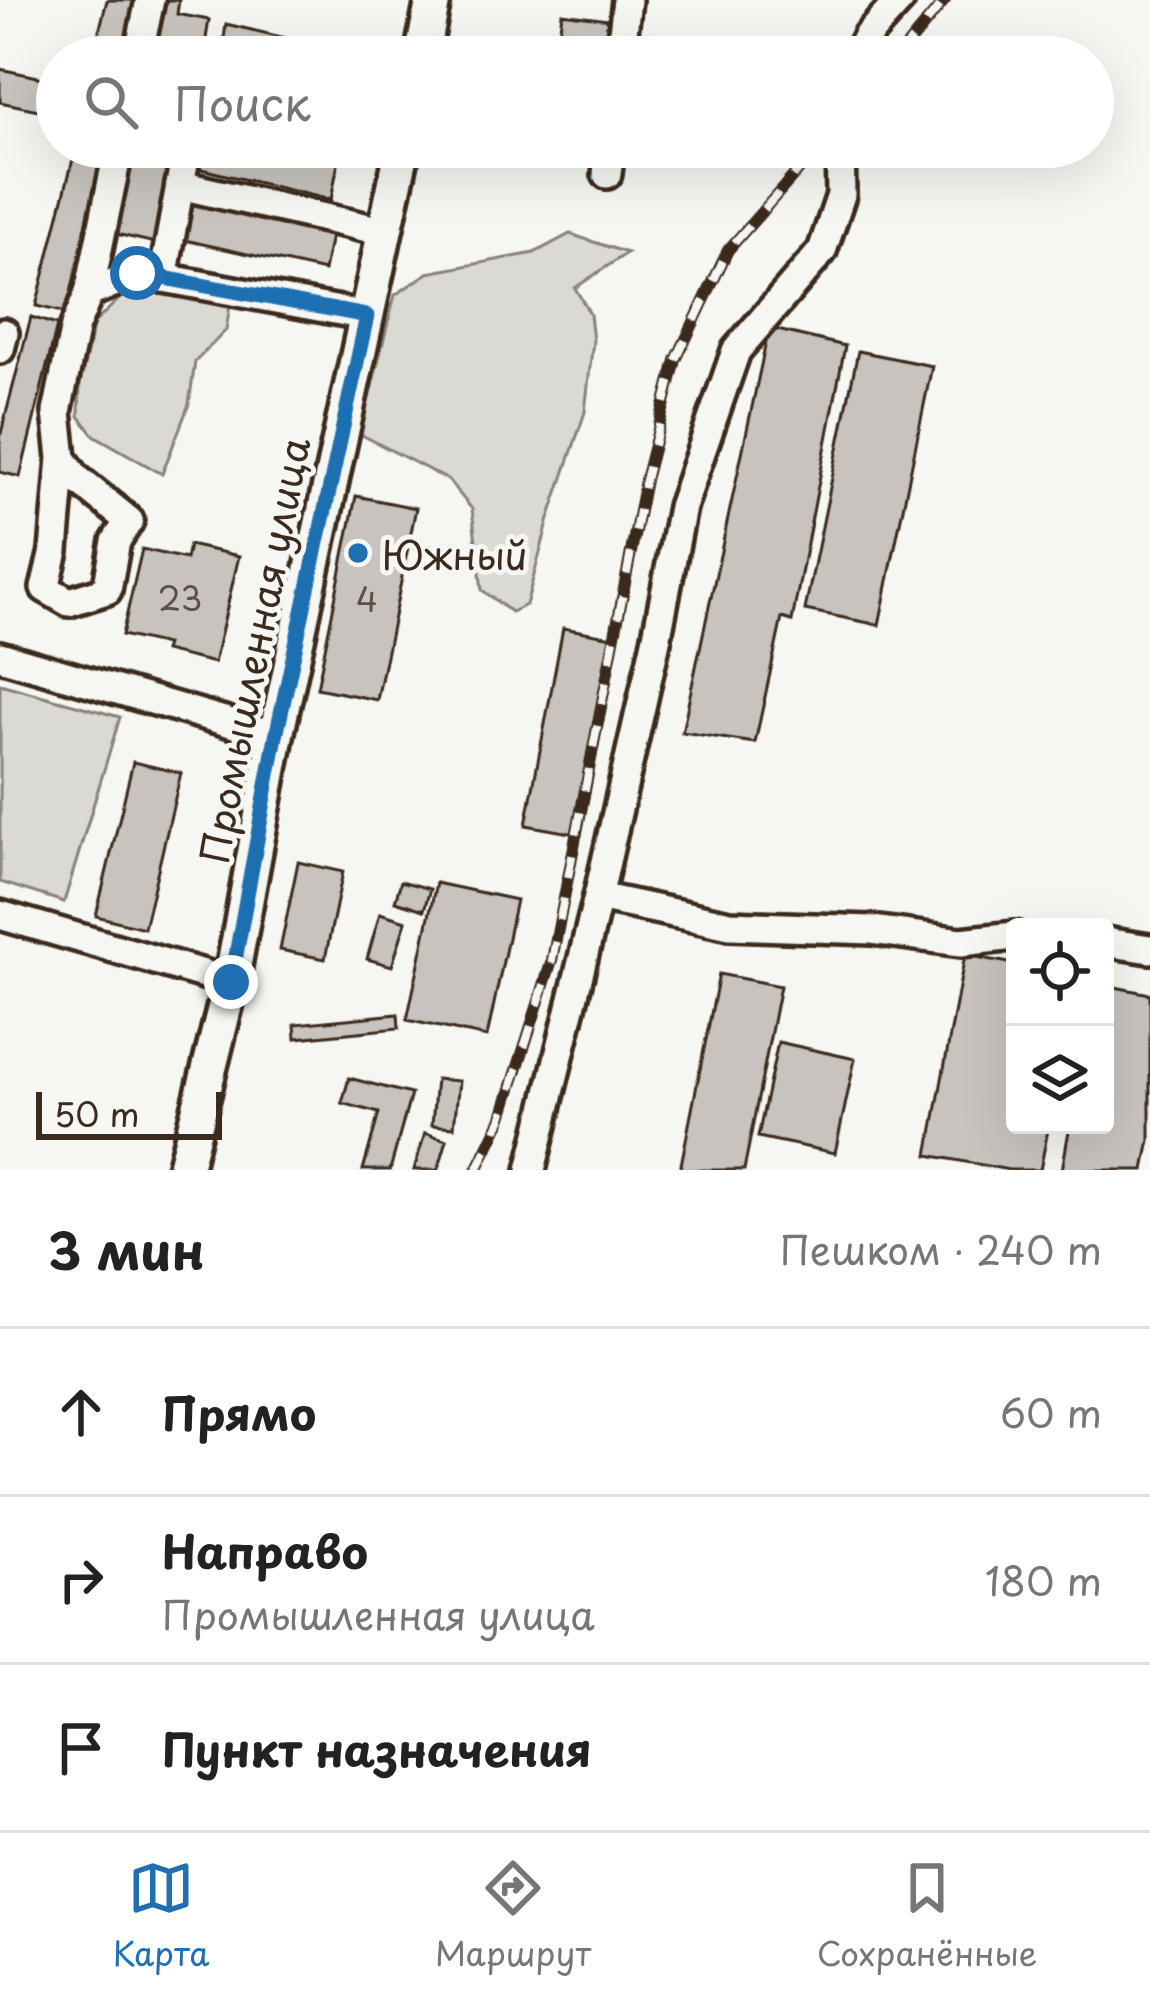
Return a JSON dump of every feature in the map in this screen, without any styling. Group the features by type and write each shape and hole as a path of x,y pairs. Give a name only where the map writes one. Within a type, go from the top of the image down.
{"main road":[{"path":"426,36 434,0"},
{"name":"Промышленная улица","path":"184,1170 231,982 276,736 399,168"}],"street":[{"path":"144,36 150,0"},
{"path":"623,36 627,0"},
{"path":"867,36 886,0"},
{"path":"870,36 900,0"},
{"path":"62,458 76,478 129,521 116,541 106,590 69,602 45,588 54,551 62,458 57,412 115,168"},
{"path":"163,278 183,168"},
{"path":"531,1170 598,897 682,507 736,351 822,251 841,195 840,168"},
{"path":"180,185 386,232"},
{"path":"89,292 137,273 367,316"},
{"path":"0,656 276,736"},
{"path":"598,897 730,925 872,930 962,942 1006,937"},
{"path":"0,914 231,982"},
{"path":"1114,944 1150,950"}],"shaded area":[{"path":"570,234 627,253 575,288 590,314 593,341 585,412 526,605 511,612 482,590 472,509 448,480 360,434 395,295 428,273 534,253"},
{"path":"133,286 230,306 226,330 195,362 189,404 162,474 94,435 79,416 80,384 94,323"},
{"path":"0,684 120,717 64,902 0,882"}],"building":[{"path":"107,0 142,0 134,36 98,36"},
{"path":"158,0 179,0 177,14 209,20 206,36 151,36"},
{"path":"562,13 608,19 605,36 559,36"},
{"path":"226,24 277,36 224,36"},
{"path":"0,69 36,77 36,110 0,102"},
{"path":"71,168 101,168 66,313 36,306"},
{"path":"126,168 171,168 155,243 112,233"},
{"path":"197,168 337,168 331,200"},
{"path":"192,200 332,230 324,271 185,240"},
{"path":"31,317 57,325 20,477 0,472 0,437"},
{"path":"769,328 845,346 792,621 782,618 755,743 682,732"},
{"path":"858,351 932,366 879,625 805,610"},
{"path":"356,496 416,508 377,700 317,688"},
{"path":"189,545 239,556 214,663 122,635 142,549 186,559"},
{"path":"563,628 618,638 581,835 526,825"},
{"path":"133,762 181,773 144,928 96,916"},
{"path":"298,862 343,872 325,959 280,950"},
{"path":"401,881 430,889 424,910 395,901"},
{"path":"436,883 516,900 487,1037 407,1020"},
{"path":"380,913 406,921 392,966 367,959"},
{"path":"965,955 1006,962 1006,1134 1047,1134 1040,1170 1009,1170 928,1155"},
{"path":"719,974 780,986 744,1170 680,1170"},
{"path":"1114,987 1150,994 1150,1140 1144,1170 1062,1170 1068,1134 1114,1134"},
{"path":"398,1014 399,1028 296,1038 295,1024"},
{"path":"778,1042 855,1059 835,1153 758,1137"},
{"path":"349,1078 411,1094 390,1170 363,1170 379,1113 342,1103"},
{"path":"436,1079 459,1081 454,1127 432,1125"},
{"path":"425,1133 447,1140 438,1170 414,1170"}],"railway":[{"path":"915,36 945,0"},
{"path":"477,1170 501,1120 552,960 645,480 676,360 728,250 800,168"}],"place":[{"name":"Южный","path":"358,553"}],"route":[{"path":"137,273 367,316 276,736 231,982"}]}
